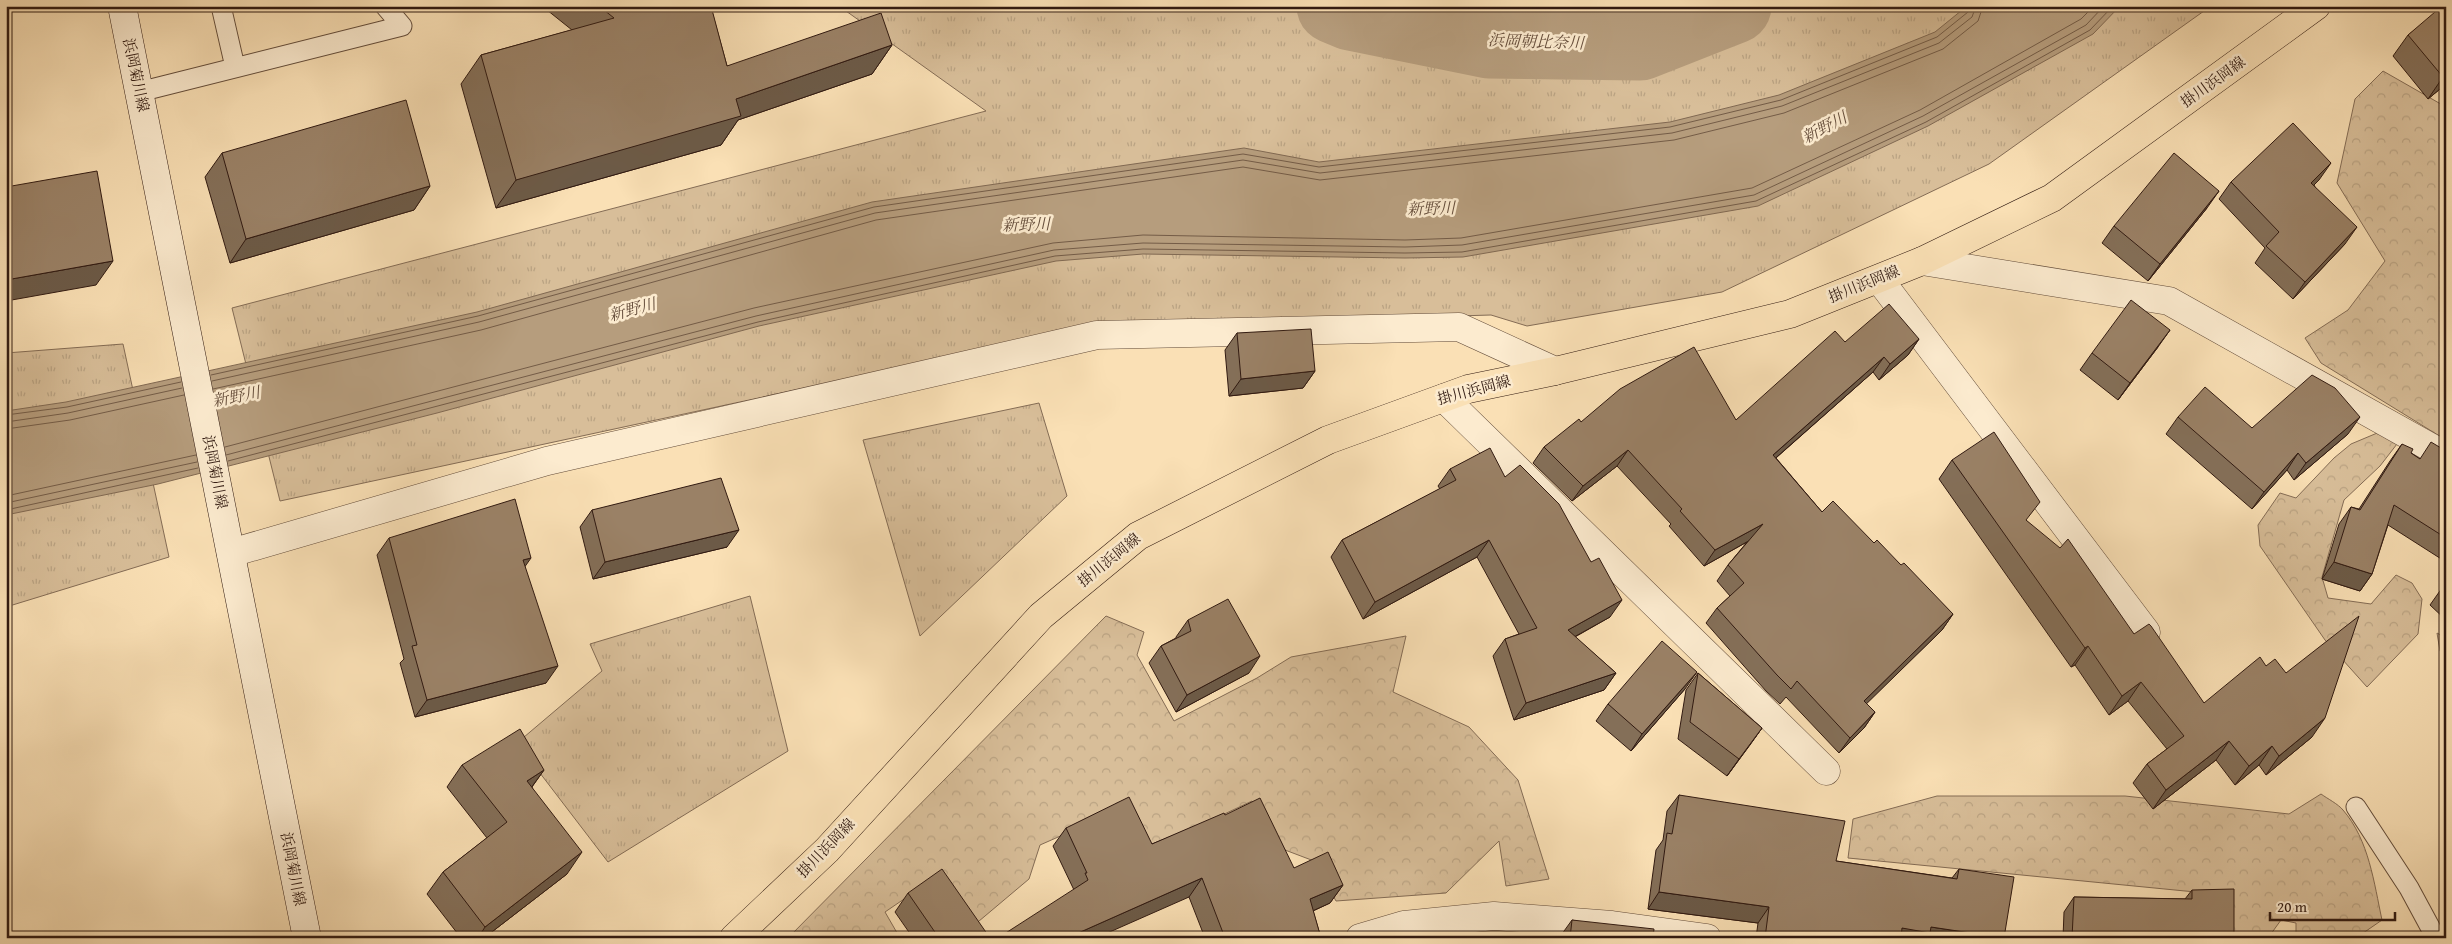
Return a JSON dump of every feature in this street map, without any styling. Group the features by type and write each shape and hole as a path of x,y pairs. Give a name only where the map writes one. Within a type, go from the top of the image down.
{"main road":[{"name":"掛川浜岡線","path":"734,938 826,850 1041,616 1138,536 1328,440 1468,389 1555,371 1790,314 1922,261 2052,198 2316,6"}],"street":[{"name":"浜岡菊川線","path":"122,6 307,938"},
{"path":"1922,261 2169,301 2446,456"},
{"path":"1879,279 2146,632"},
{"path":"229,545 547,461 1097,335 1459,327 1555,371"},
{"path":"1444,398 1826,771"},
{"path":"1360,938 1404,925 1494,916 1612,925 1707,938"}],"lane":[{"path":"221,6 235,67"},
{"path":"139,92 402,26 385,6"},
{"path":"2356,806 2409,888 2436,938"}],"green space":[{"path":"839,6 2211,6 1989,164 1722,292 1527,326 1491,315 1285,321 1037,338 280,501 232,308 986,111"},
{"path":"2383,71 2446,107 2446,440 2321,363 2305,338 2348,310 2385,261 2337,183 2355,99"},
{"path":"123,344 169,557 6,607 6,353"},
{"path":"1039,403 1067,496 920,636 863,440"},
{"path":"2382,431 2397,444 2380,466 2344,500 2322,577 2328,598 2371,604 2396,575 2412,583 2422,599 2418,634 2367,687 2325,640 2260,546 2258,525 2280,493 2296,498 2334,458 2351,444"},
{"path":"750,596 788,751 608,862 517,743 602,671 590,644"},
{"path":"1106,616 1144,632 1137,655 1174,721 1257,678 1291,657 1406,636 1393,692 1469,727 1518,780 1549,879 1506,886 1499,841 1446,893 1336,901 1314,861 1285,850 1252,801 1150,849 1124,808 1040,845 1029,879 966,932 932,880 885,912 900,938 788,938"},
{"path":"2437,633 2446,638 2446,658 2440,651"},
{"path":"2321,794 2341,808 2352,822 2365,848 2373,877 2382,920 2356,938 2296,938 2296,923 2281,920 2268,938 2228,938 2226,895 1848,858 1853,819 1937,796 2125,796 2289,814"}],"water":[{"path":"1332,6 1511,6 1519,9 1529,6 1733,6 1597,43 1464,30"},
{"name":"新野川","path":"1967,6 2120,6 2093,34 1928,126 1758,206 1463,257 1405,258 1143,254 1056,261 759,326 437,413 158,484 6,515 6,411 66,402 477,312 872,202 1244,148 1319,162 1670,122 1779,95 1935,32"}],"building":[{"path":"599,6 711,6 727,66 881,13 892,45 736,99 741,116 516,180 481,55 614,18"},
{"path":"2442,6 2446,6 2446,75 2443,77 2408,35"},
{"path":"406,100 430,186 246,239 222,153"},
{"path":"2293,123 2331,163 2311,183 2357,227 2305,282 2266,246 2279,232 2231,182"},
{"path":"2174,153 2219,191 2160,264 2114,226"},
{"path":"97,171 113,261 6,280 6,187"},
{"path":"2131,300 2170,330 2130,383 2092,353"},
{"path":"1889,304 1919,339 1890,364 1884,357 1773,455 1822,512 1833,501 1874,543 1877,540 1901,565 1904,563 1953,614 1864,701 1875,712 1850,738 1797,681 1791,689 1717,608 1744,583 1728,565 1763,524 1715,550 1680,511 1682,509 1628,450 1583,486 1544,447 1579,419 1581,422 1620,389 1694,347 1736,420 1835,331 1845,342"},
{"path":"1311,329 1315,371 1241,379 1237,333"},
{"path":"2312,375 2335,388 2360,417 2306,463 2298,453 2264,492 2178,417 2205,387 2252,428"},
{"path":"1994,432 2040,502 2026,520 2060,548 2068,539 2134,634 2149,624 2204,703 2260,657 2266,666 2275,659 2286,673 2359,616 2325,718 2279,756 2272,746 2249,766 2229,741 2166,790 2147,764 2184,736 2141,682 2122,696 2088,646 2085,648 1952,460"},
{"path":"2431,442 2446,451 2446,538 2394,505 2372,574 2334,562 2351,507 2360,510 2402,444 2413,449 2411,453 2420,459"},
{"path":"1490,448 1505,477 1520,465 1559,504 1591,562 1599,558 1622,600 1568,630 1616,673 1526,703 1505,639 1537,628 1489,540 1375,602 1342,540 1456,480 1450,469"},
{"path":"721,478 739,530 605,562 592,510"},
{"path":"515,499 531,558 523,560 558,666 427,700 412,646 417,645 389,538"},
{"path":"1228,599 1260,656 1187,695 1161,646 1191,631 1188,620"},
{"path":"1662,641 1697,672 1642,734 1608,704"},
{"path":"1698,673 1762,728 1739,759 1690,722"},
{"path":"520,729 544,770 527,781 582,852 485,927 443,872 507,822 462,765"},
{"path":"1679,795 1845,821 1836,861 1957,879 1959,869 2014,877 2004,938 1931,927 1930,933 1902,928 1901,938 1765,938 1769,907 1659,892 1667,833 1672,834"},
{"path":"1129,797 1152,844 1224,813 1225,815 1260,798 1294,868 1328,852 1343,885 1310,899 1321,938 1225,938 1202,878 1067,938 998,938 1088,880 1085,873 1087,873 1066,828"},
{"path":"942,869 990,938 939,938 908,893"},
{"path":"2234,889 2234,938 2072,938 2074,897 2192,899 2192,890"},
{"path":"1572,920 1654,929 1653,938 1570,938"}],"waterway":[{"name":"浜岡朝比奈川","path":"1334,6 1351,13 1489,41 1640,43 1734,6"}]}
